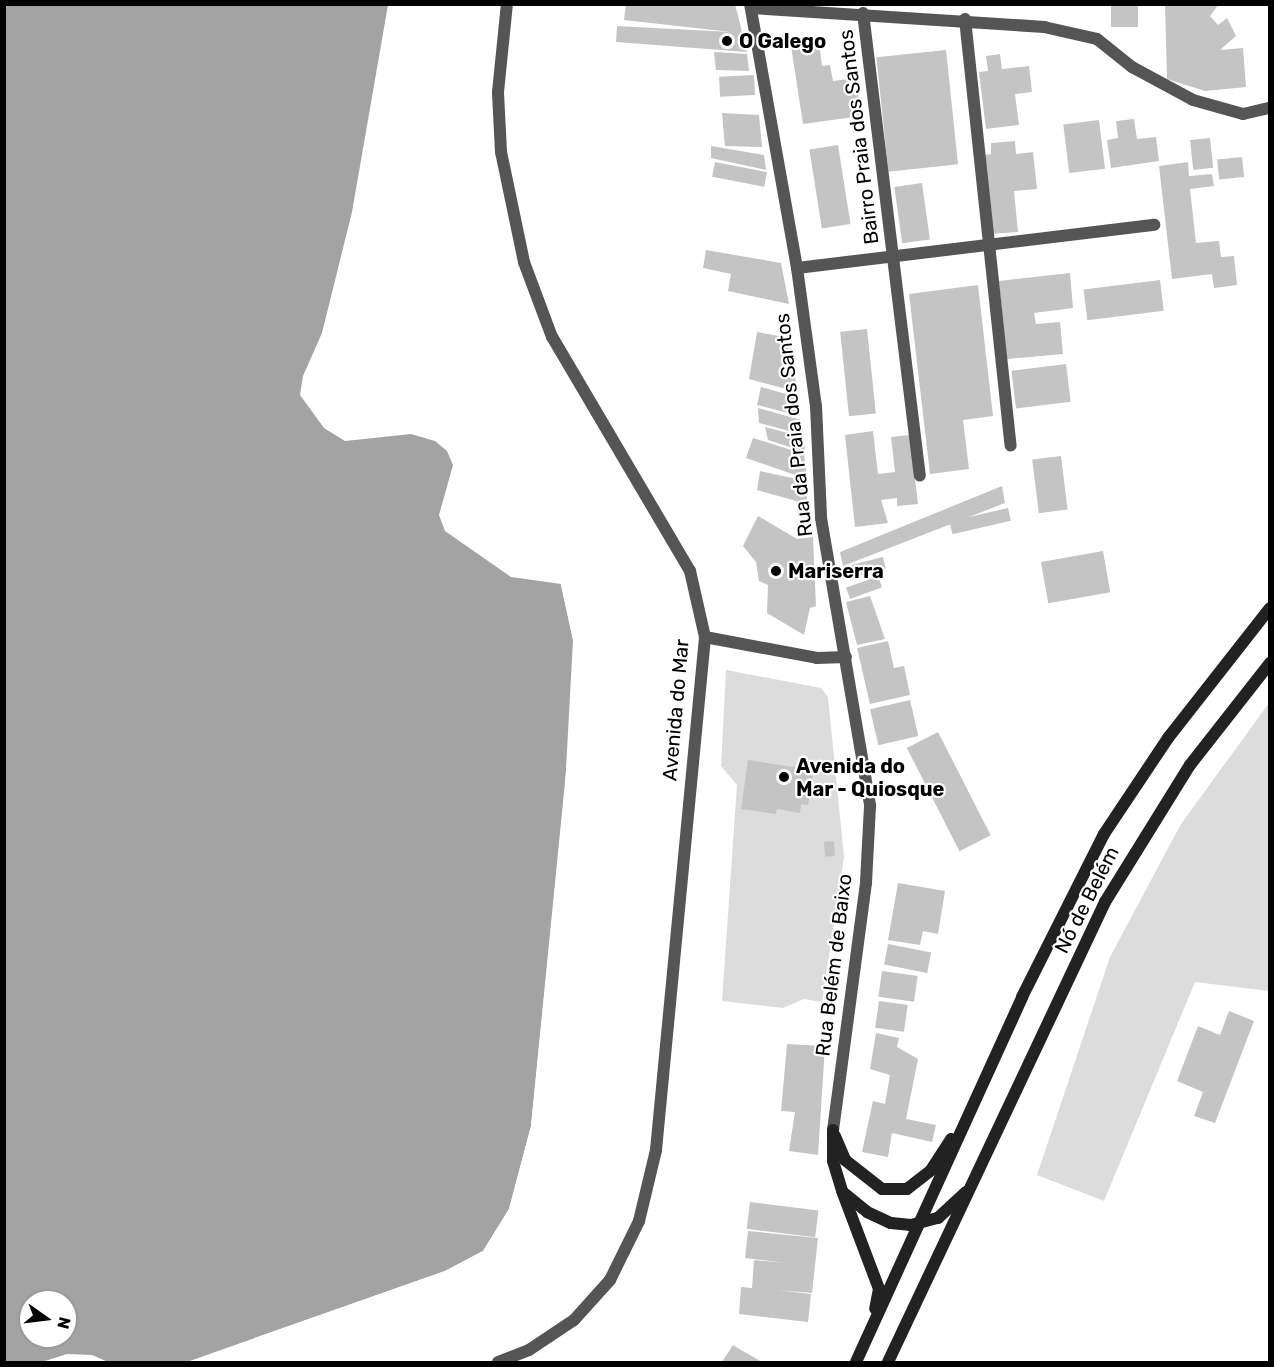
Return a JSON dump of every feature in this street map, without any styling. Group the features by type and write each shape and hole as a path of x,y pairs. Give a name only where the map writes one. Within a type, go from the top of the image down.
{"main road":[{"name":"Nó de Belém","path":"970,1111 1060,916 1104,834 1168,738 1269,608"},
{"name":"Nó de Belém","path":"977,1177 1105,902 1190,765 1269,663"},
{"path":"833,1130 845,1160 860,1176 882,1189 907,1189 931,1170 970,1111"},
{"path":"856,1362 970,1111"},
{"path":"833,1130 833,1161 879,1289 872,1328"},
{"path":"842,1191 867,1212 891,1223 921,1223 953,1208 977,1177"},
{"path":"888,1362 977,1177"}],"street":[{"name":"Avenida do Mar","path":"498,1362 529,1350 574,1320 610,1280 639,1221 656,1150 705,637 690,571 552,337 524,262 501,152 498,92 507,4"},
{"path":"751,6 964,19 1044,27 1097,39 1132,67 1193,99 1243,114 1269,108"},
{"name":"Rua da Praia dos Santos","path":"751,6 797,268 816,406 821,518 870,806"},
{"name":"Bairro Praia dos Santos","path":"863,13 920,475"},
{"path":"964,19 986,245 1011,446"},
{"name":"Bairro Praia dos Santos","path":"797,268 1154,225"},
{"path":"705,637 818,658 846,657"},
{"name":"Rua Belém de Baixo","path":"833,1130 866,883 870,806"}],"shaded area":[{"path":"5,5 388,5 352,212 322,333 303,376 300,395 324,428 345,441 411,434 435,441 447,451 453,465 439,515 445,531 511,577 561,584 573,640 565,788 531,1126 509,1209 483,1251 445,1271 187,1362 108,1362 92,1355 67,1354 42,1362 5,1362"},
{"path":"726,670 821,688 828,697 844,857 822,1002 804,999 783,1008 722,1001 737,785 721,766"},
{"path":"1269,703 1269,991 1195,982 1104,1201 1037,1175 1110,957 1181,824"}],"pier":[{"path":"560,581 564,583 576,640 576,701 534,1126 512,1211 485,1253 446,1273 187,1362 445,1271 483,1251 509,1209 531,1126 573,701 573,640"}],"building":[{"path":"626,4 735,4 747,52 616,42 617,26 731,32 624,20"},
{"path":"1111,4 1138,4 1138,27 1111,27"},
{"path":"1165,4 1219,4 1210,16 1218,25 1227,18 1236,36 1220,50 1243,48 1246,87 1205,91 1167,79"},
{"path":"819,42 822,66 830,65 833,81 856,78 861,116 803,124 791,46"},
{"path":"946,50 958,164 888,172 876,57"},
{"path":"714,52 747,54 749,71 716,70"},
{"path":"1000,54 1002,69 1029,66 1032,92 1015,94 1019,125 986,129 979,72 988,71 986,56"},
{"path":"754,75 755,95 720,97 719,77"},
{"path":"722,113 759,115 762,147 725,146"},
{"path":"1134,119 1137,139 1156,137 1159,161 1111,168 1107,140 1118,138 1116,121"},
{"path":"1099,120 1105,169 1069,173 1063,124"},
{"path":"1210,138 1213,168 1193,170 1190,140"},
{"path":"1015,141 1016,154 1033,152 1037,189 1014,191 1018,232 990,234 982,155 991,154 991,143"},
{"path":"838,145 851,224 822,229 809,150"},
{"path":"711,146 764,155 766,170 711,158"},
{"path":"1242,157 1244,177 1219,180 1217,160"},
{"path":"715,162 767,172 764,187 712,177"},
{"path":"1188,162 1189,176 1212,174 1214,186 1190,189 1196,243 1219,241 1221,257 1234,256 1237,285 1214,288 1212,274 1172,279 1159,166"},
{"path":"922,183 930,239 902,243 894,187"},
{"path":"706,250 781,263 789,304 728,291 731,274 703,268"},
{"path":"1070,273 1073,308 1034,313 1036,324 1060,322 1063,354 1007,359 999,281"},
{"path":"1160,280 1164,311 1087,320 1084,289"},
{"path":"978,285 993,416 963,420 969,469 930,474 909,294"},
{"path":"867,329 876,414 849,416 840,332"},
{"path":"757,332 790,338 797,392 749,379"},
{"path":"1066,364 1071,402 1016,408 1011,371"},
{"path":"761,387 797,397 800,416 757,405"},
{"path":"758,408 801,420 804,435 759,423"},
{"path":"765,427 804,437 805,452 768,440"},
{"path":"873,431 878,474 895,472 891,437 910,435 918,504 897,506 897,498 881,500 888,523 855,527 845,435"},
{"path":"753,438 804,454 807,479 746,458"},
{"path":"1061,456 1068,510 1039,513 1032,460"},
{"path":"760,471 806,481 807,504 757,490"},
{"path":"1002,486 1005,503 843,566 840,552"},
{"path":"1008,508 1011,521 952,534 950,521"},
{"path":"758,516 797,539 813,537 816,606 810,608 804,635 767,613 768,585 759,581 756,562 743,546"},
{"path":"1103,551 1110,592 1048,603 1041,562"},
{"path":"883,557 886,569 843,579 840,568"},
{"path":"878,576 882,587 850,599 846,588"},
{"path":"870,596 885,639 857,645 846,602"},
{"path":"888,641 894,668 904,666 910,695 870,704 857,648"},
{"path":"910,700 918,736 878,745 870,709"},
{"path":"938,732 991,835 959,851 907,748"},
{"path":"748,760 807,769 806,775 813,776 808,805 801,804 800,813 777,809 776,814 741,809"},
{"path":"834,841 835,856 825,857 824,842"},
{"path":"898,883 945,891 938,934 923,931 920,945 888,940"},
{"path":"888,944 931,952 927,973 884,965"},
{"path":"882,971 918,976 914,1002 878,997"},
{"path":"879,1001 908,1005 904,1032 875,1028"},
{"path":"1229,1011 1254,1021 1215,1123 1194,1116 1203,1092 1177,1081 1198,1026 1220,1035"},
{"path":"876,1033 899,1038 897,1047 918,1059 906,1119 936,1125 932,1142 892,1133 888,1157 862,1152 873,1101 885,1104 890,1075 870,1069"},
{"path":"787,1044 825,1046 818,1155 789,1151 795,1112 781,1111"},
{"path":"750,1202 818,1210 815,1237 747,1229"},
{"path":"748,1231 818,1238 812,1293 777,1290 811,1294 808,1322 739,1314 741,1287 752,1288 754,1260 786,1263 745,1258"},
{"path":"733,1345 741,1350 762,1362 722,1362"}],"place":[{"name":"O Galego","path":"727,41"},
{"name":"Mariserra","path":"776,571"},
{"name":"Avenida do Mar - Quiosque","path":"784,777"}]}
